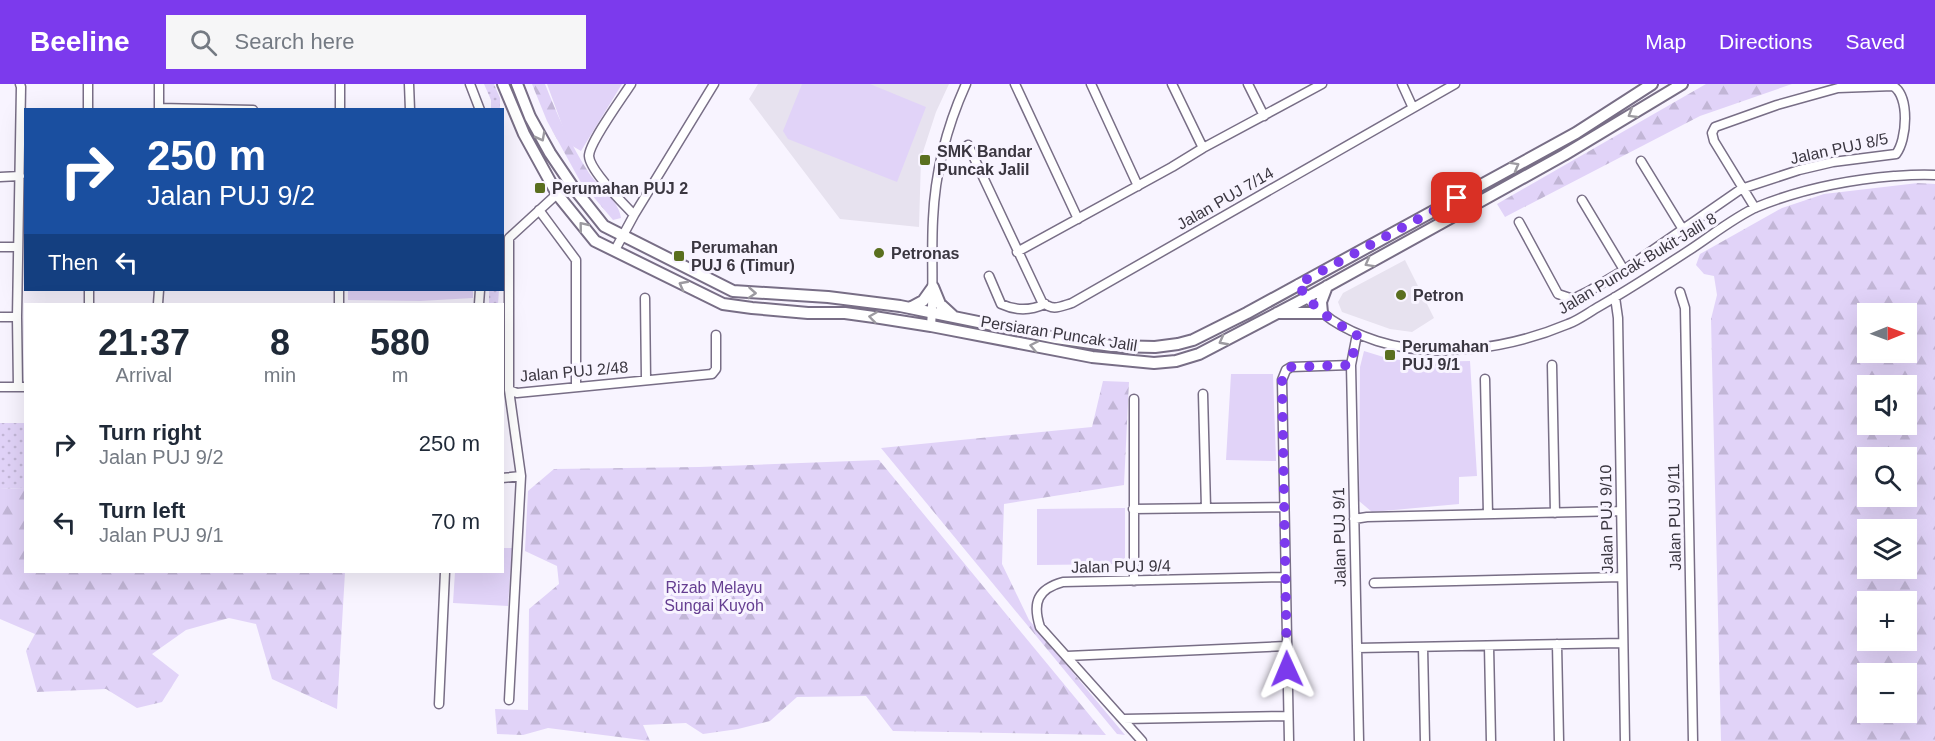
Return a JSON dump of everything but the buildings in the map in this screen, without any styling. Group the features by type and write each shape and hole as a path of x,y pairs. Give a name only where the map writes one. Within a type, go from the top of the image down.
{"main road":[{"name":"Persiaran Puncak Jalil","path":"503,84 524,134 557,194 595,241 723,304 808,313 845,314 931,326 1092,357 1154,363 1188,358 1306,298 1564,155 1682,84"},
{"name":"Persiaran Puncak Jalil","path":"517,84 535,126 550,153 604,226 733,291 828,297 932,311 1056,338 1112,346 1155,347 1194,340 1247,313 1576,133 1652,84"},
{"path":"1275,313 1322,314 1322,296 1328,285"},
{"path":"910,308 923,301 933,287"},
{"path":"933,287 940,304 953,316"}],"street":[{"path":"88,84 88,108"},
{"path":"159,84 159,108"},
{"path":"340,84 340,108"},
{"path":"410,84 410,108"},
{"path":"470,84 479,108"},
{"path":"631,84 592,144 589,156 593,167 607,187 634,215"},
{"path":"615,250 714,84"},
{"path":"931,326 933,219 936,188 941,157 966,84"},
{"path":"1015,84 1078,219"},
{"path":"1091,84 1138,186"},
{"path":"1172,84 1203,148"},
{"path":"1248,84 1264,116"},
{"path":"1017,252 1322,84"},
{"path":"1402,84 1413,108"},
{"name":"Jalan PUJ 7/14","path":"989,276 1001,304 1008,307 1057,308 1072,303 1455,84"},
{"path":"0,387 22,387 17,317 24,85"},
{"name":"Jalan PUJ 8/5","path":"1519,222 1558,294 1573,299 1624,270 1741,189 1799,170 1833,162 1896,154 1902,144 1904,100 1896,88 1842,88 1777,105 1715,127 1712,137 1741,189"},
{"path":"968,146 1017,252 1042,302 1047,306"},
{"path":"1641,161 1682,228"},
{"name":"Jalan Puncak Bukit Jalil 8","path":"1298,284 1306,298 1322,314 1357,334 1387,344 1424,351 1486,348 1529,338 1569,324 1755,208 1792,194 1831,184 1878,178 1935,175"},
{"path":"0,177 20,176"},
{"path":"1741,189 1755,208"},
{"name":"Jalan PUJ 2/48","path":"557,194 509,238 509,390 517,393 712,374 715,372 716,335"},
{"path":"1582,200 1624,270"},
{"path":"539,210 576,260 576,387"},
{"path":"0,247 18,247"},
{"name":"Jalan PUJ 9/11","path":"1680,292 1685,308 1693,741"},
{"name":"Jalan PUJ 9/10","path":"1615,297 1618,318 1625,741"},
{"path":"645,298 646,379"},
{"path":"0,317 17,317"},
{"name":"Jalan PUJ 9/1","path":"1357,334 1351,365 1359,741"},
{"path":"1289,741 1282,380 1286,370 1297,366 1351,365"},
{"path":"1552,365 1555,513"},
{"path":"1485,379 1488,514"},
{"path":"509,390 521,476 509,700"},
{"path":"1203,394 1206,508"},
{"path":"1134,399 1134,580"},
{"path":"504,478 521,476"},
{"path":"1133,509 1284,507"},
{"path":"1354,519 1621,512"},
{"path":"439,704 445,573"},
{"name":"Jalan PUJ 9/4","path":"1142,741 1040,627 1037,606 1042,592 1063,582 1285,577"},
{"path":"1374,583 1622,577"},
{"path":"1357,648 1623,643"},
{"path":"1557,644 1558,741"},
{"path":"1067,656 1286,646"},
{"path":"1489,646 1491,741"},
{"path":"1424,647 1425,741"},
{"path":"1123,719 1288,716"}],"shaded area":[{"path":"758,84 949,84 936,112 921,158 919,227 840,219 749,99"},
{"path":"1405,260 1434,318 1412,332 1390,329 1342,312 1338,302 1343,293"}],"green space":[{"path":"484,84 494,84 500,98 500,108 491,108 491,100"},
{"path":"532,84 545,84 576,152 593,179 617,205 621,218 613,220 580,181 547,121"},
{"path":"547,84 622,84 581,151 569,144"},
{"path":"802,84 870,84 926,107 897,182 788,139 783,131"},
{"path":"1706,84 1792,84 1700,116 1505,217 1497,204"},
{"path":"1918,183 1935,184 1935,741 1721,741 1711,319 1717,295 1714,276 1704,274 1696,265 1700,254 1782,208 1824,194"},
{"path":"348,291 473,291 473,298 420,301 348,300"},
{"path":"489,291 499,291 498,303 489,303"},
{"path":"1364,351 1390,359 1421,362 1470,361 1477,476 1459,477 1459,504 1372,512 1359,501 1360,367"},
{"path":"1231,374 1273,374 1276,461 1226,460"},
{"path":"1103,381 1129,382 1124,485 1004,504 1002,564 1029,620 1125,735 1117,734 881,448 1092,427"},
{"path":"0,423 24,423 24,488 0,489"},
{"name":"Rizab Melayu Sungai Kuyoh","path":"879,460 1106,735 893,731 866,696 797,697 770,721 703,734 686,723 643,725 650,741 548,728 523,735 497,734 495,709 528,710 529,609 559,584 557,566 525,551 528,491 554,469 699,467"},
{"path":"24,488 24,573 345,573 337,709 272,679 256,624 229,618 186,630 152,654 179,675 162,702 137,708 106,689 37,692 26,651 35,634 0,619 0,489"},
{"path":"1125,508 1125,564 1037,565 1037,509"},
{"path":"504,548 512,548 508,606 453,603 455,573 504,573"}],"place":[{"name":"SMK Bandar Puncak Jalil","path":"925,160"},
{"name":"Perumahan PUJ 2","path":"540,188"},
{"name":"Petronas","path":"879,253"},
{"name":"Perumahan PUJ 6 (Timur)","path":"679,256"},
{"name":"Petron","path":"1401,295"},
{"name":"Perumahan PUJ 9/1","path":"1390,355"}],"route":[{"path":"1287,669 1282,380 1286,370 1291,367 1351,365 1357,334 1338,325 1316,308 1306,298 1298,284 1457,198"}]}
